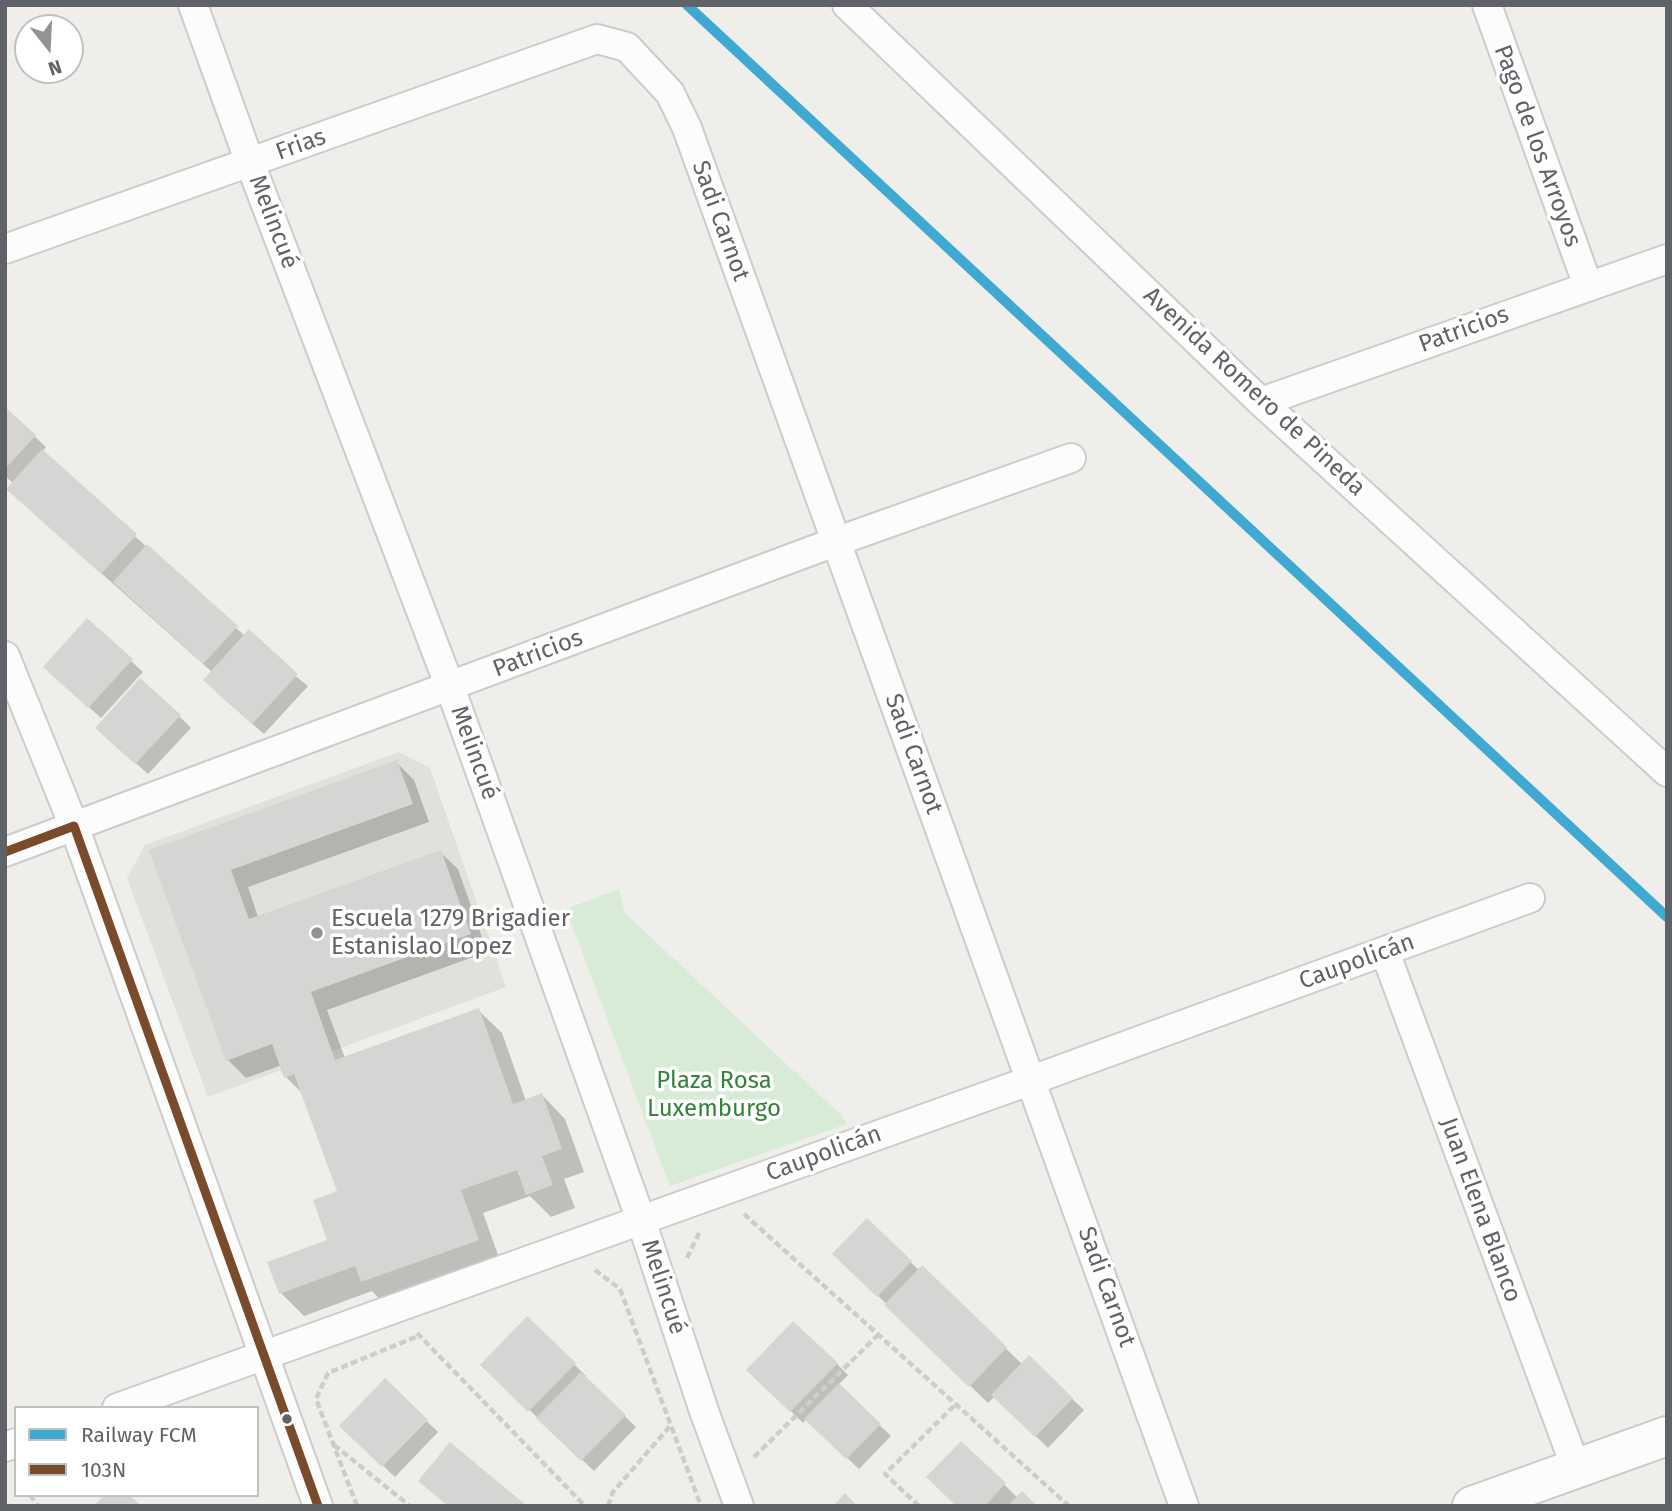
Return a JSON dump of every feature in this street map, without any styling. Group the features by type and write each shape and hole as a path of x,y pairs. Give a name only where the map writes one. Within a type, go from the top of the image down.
{"main road":[{"path":"1472,1506 1667,1436"}],"street":[{"name":"Melincué","path":"193,5 250,163 450,687 641,1220 704,1411 739,1506"},
{"name":"Avenida Romero de Pineda","path":"847,5 1261,402 1667,772"},
{"name":"Pago de los Arroyos","path":"1487,5 1588,286"},
{"name":"Frias","path":"5,249 597,39"},
{"name":"Sadi Carnot","path":"597,39 627,47 670,93 687,128 1184,1506"},
{"name":"Patricios","path":"1261,402 1667,259"},
{"name":"Patricios","path":"5,852 835,542 1071,458"},
{"path":"5,656 74,826 318,1506"},
{"name":"Caupolicán","path":"123,1406 1032,1080 1530,898"},
{"name":"Juan Elena Blanco","path":"1385,952 1576,1468"}],"path":[{"path":"722,1191 739,1210 1069,1506"},
{"path":"685,1262 704,1222"},
{"path":"592,1267 621,1289 701,1506"},
{"path":"393,1310 585,1506"},
{"path":"357,1506 316,1399 328,1373 432,1331"},
{"path":"749,1445 753,1458 878,1335"},
{"path":"919,1506 885,1475 956,1404"},
{"path":"608,1506 613,1492 671,1425 704,1411"},
{"path":"333,1444 410,1506"}],"shaded area":[{"name":"Escuela 1279 Brigadier Estanislao Lopez","path":"399,752 430,768 506,987 208,1097 127,878 145,845"}],"green space":[{"name":"Plaza Rosa Luxemburgo","path":"619,889 625,913 841,1115 847,1124 670,1186 566,909"}],"building":[{"path":"5,407 36,435 5,469"},
{"path":"42,449 137,534 101,574 6,489"},
{"path":"147,544 238,626 203,664 113,582"},
{"path":"87,618 133,659 88,708 43,667"},
{"path":"249,629 298,674 252,724 203,680"},
{"path":"140,678 181,715 135,764 95,728"},
{"path":"397,760 413,804 231,870 249,919 441,850 471,934 311,992 335,1060 479,1008 513,1104 542,1093 562,1149 542,1156 553,1185 526,1195 517,1170 461,1190 479,1240 361,1282 355,1266 279,1294 267,1262 327,1240 313,1200 337,1191 294,1074 284,1078 272,1044 226,1061 149,850"},
{"path":"867,1218 912,1261 877,1297 832,1254"},
{"path":"922,1265 1007,1347 969,1387 884,1305"},
{"path":"527,1316 576,1363 528,1412 480,1365"},
{"path":"793,1321 838,1363 790,1412 746,1370"},
{"path":"1029,1355 1073,1398 1035,1437 991,1395"},
{"path":"581,1372 626,1415 581,1461 536,1418"},
{"path":"385,1378 428,1420 382,1467 339,1426"},
{"path":"839,1383 881,1424 846,1459 804,1419"},
{"path":"961,1441 1006,1483 985,1506 956,1506 926,1477"},
{"path":"450,1442 527,1506 448,1506 418,1481"},
{"path":"1022,1491 1037,1506 1007,1506"},
{"path":"845,1493 857,1506 833,1506"},
{"path":"102,1497 132,1497 141,1506 94,1506"}],"rail line":[{"name":"FCM","path":"687,5 1667,917"}],"transit line":[{"name":"103N","path":"5,852 74,826 318,1506"}],"place":[{"name":"Escuela 1279 Brigadier Estanislao Lopez","path":"317,933"}]}
